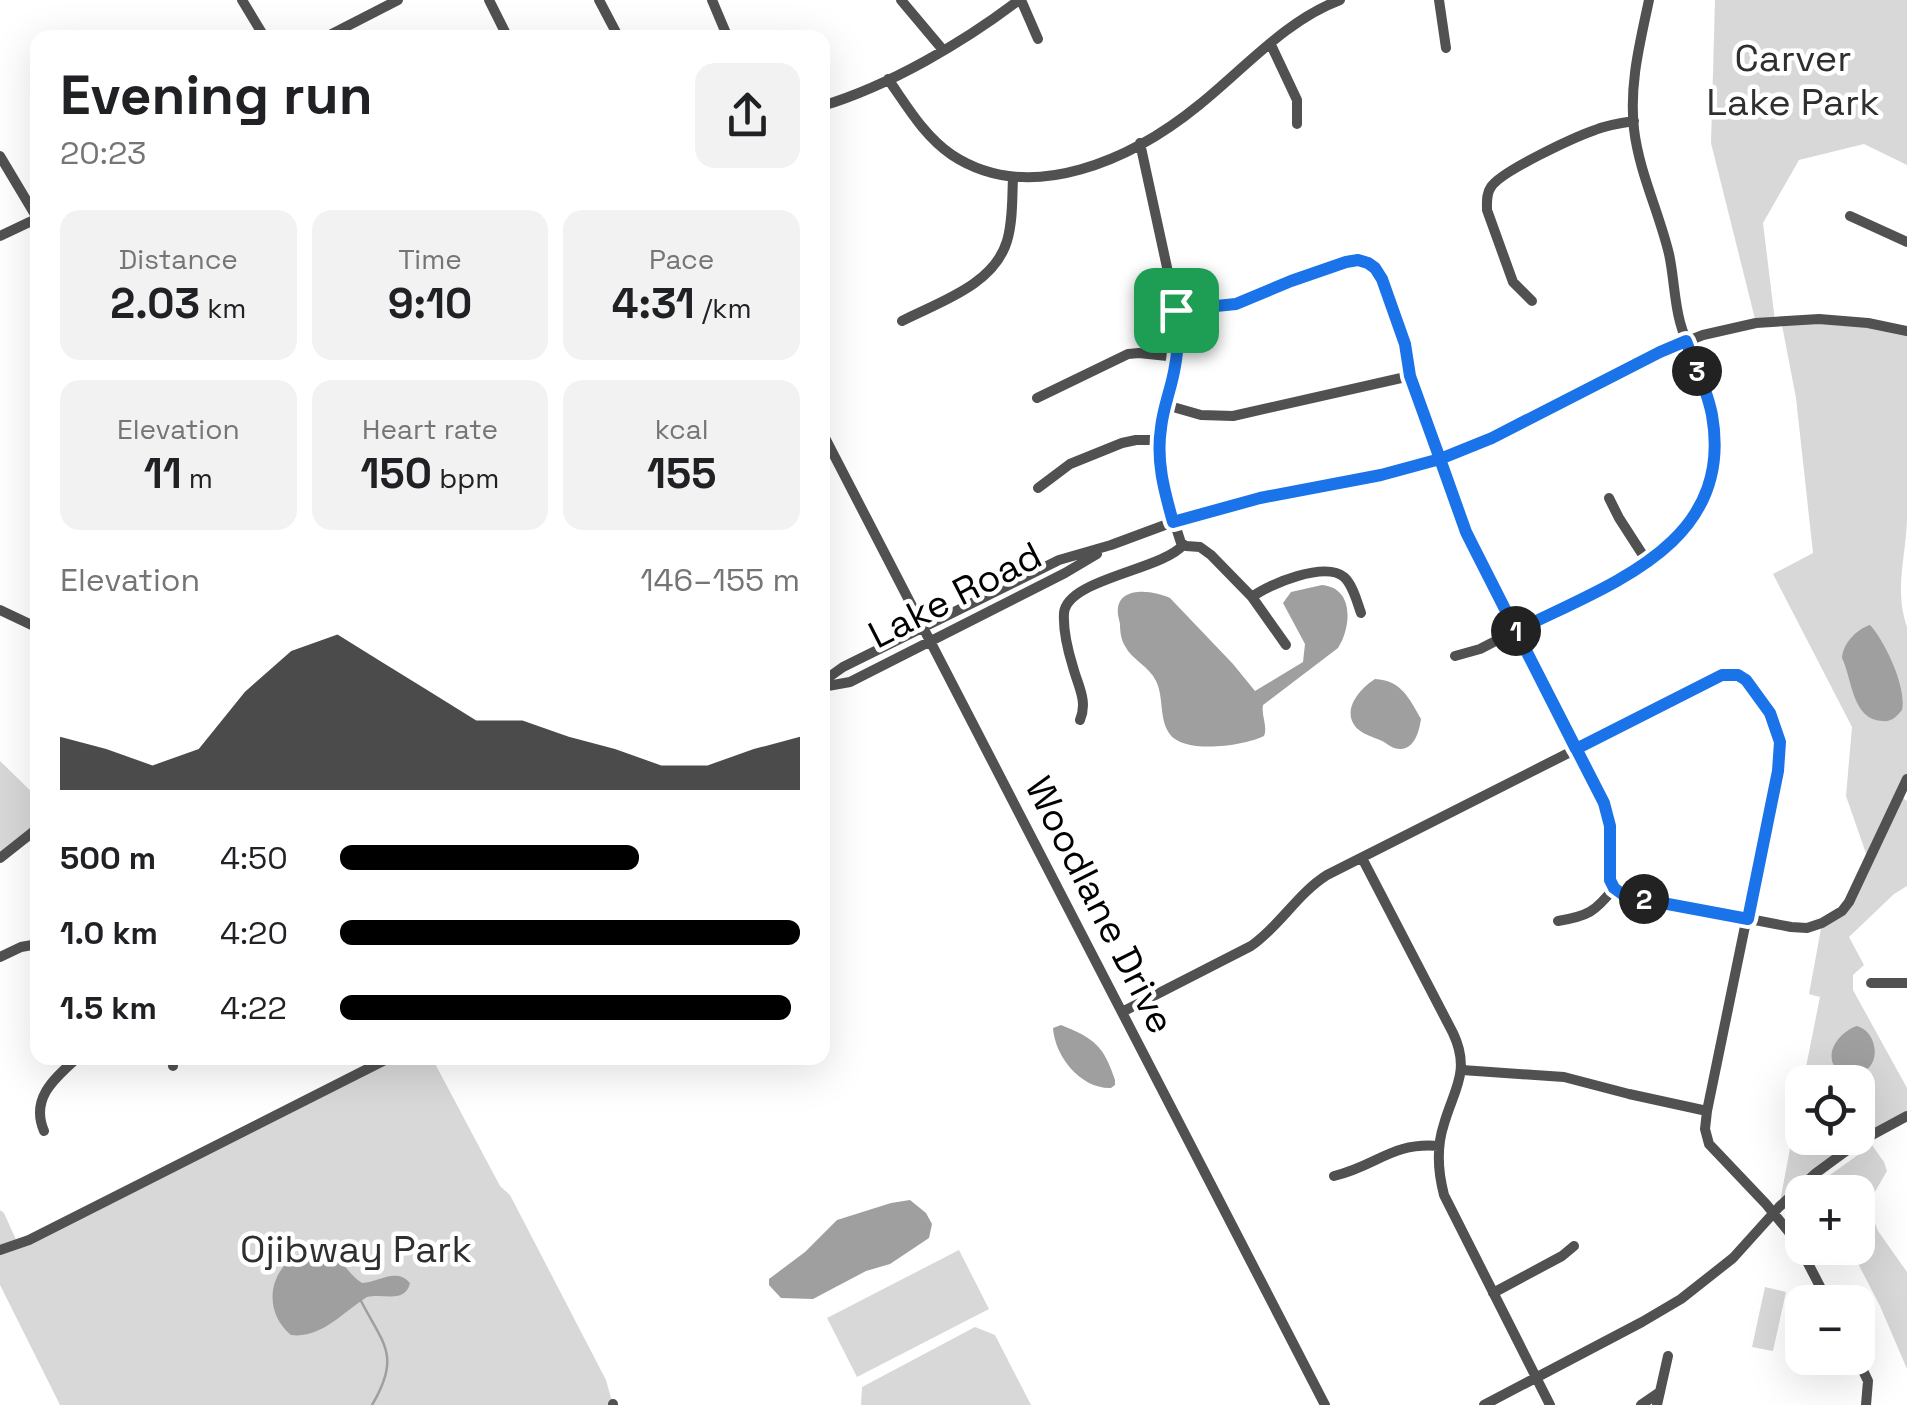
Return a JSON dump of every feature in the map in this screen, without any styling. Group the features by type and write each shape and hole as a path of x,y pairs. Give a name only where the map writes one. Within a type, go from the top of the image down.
{"street":[{"path":"242,0 260,30"},
{"path":"340,30 398,0"},
{"path":"489,0 504,30"},
{"path":"599,0 614,30"},
{"path":"712,0 725,30"},
{"path":"901,0 944,50"},
{"path":"830,103 860,93 944,50 1020,0 1038,39"},
{"path":"888,79 938,144 966,163 1013,178 1054,176 1104,160 1164,130 1270,44 1314,12 1340,0"},
{"path":"1440,0 1446,48"},
{"path":"1455,656 1480,649 1648,563 1688,524 1702,500 1712,466 1711,413 1678,311 1669,255 1640,157 1634,121 1636,61 1650,0"},
{"path":"1270,44 1297,100 1297,124"},
{"path":"1532,301 1512,282 1488,214 1490,188 1504,174 1581,136 1634,121"},
{"path":"1140,143 1176,310 1177,357 1160,440 1160,472 1183,545"},
{"path":"0,156 30,206"},
{"path":"902,320 974,284 994,266 1007,242 1013,178"},
{"path":"1850,216 1907,242"},
{"path":"0,236 30,221"},
{"path":"1176,310 1240,304 1346,262 1362,261 1375,268 1405,344 1410,376 1466,532 1604,803 1610,878 1614,888 1625,896 1791,927 1807,928 1830,919 1842,911 1855,893 1903,799 1907,779"},
{"name":"Lake Road","path":"830,679 843,668 1059,560 1260,498 1381,475 1440,459 1492,438 1686,341 1742,326 1790,319 1854,321 1907,331"},
{"path":"1037,398 1128,354 1177,357"},
{"path":"1166,405 1201,415 1233,416 1410,376"},
{"path":"1038,488 1070,464 1118,444 1160,440"},
{"name":"Woodlane Drive","path":"830,448 1325,1405"},
{"path":"1609,498 1648,563"},
{"path":"1183,545 1204,549 1252,597 1286,645"},
{"path":"1080,720 1084,700 1067,639 1067,603 1080,592 1172,556 1183,545"},
{"name":"Lake Road","path":"830,684 850,682 1065,573 1110,546"},
{"path":"1252,597 1274,583 1334,572 1348,580 1361,614"},
{"path":"0,610 30,624"},
{"path":"1122,1012 1246,949 1265,935 1312,885 1362,858 1722,675 1744,678 1770,713 1778,731 1780,751 1705,1129 1711,1146 1797,1242 1819,1285"},
{"path":"0,858 30,834"},
{"path":"1362,858 1457,1040 1460,1082 1439,1146 1439,1170 1446,1201 1550,1405"},
{"path":"1558,921 1592,912 1614,888"},
{"path":"0,957 30,945"},
{"path":"1871,983 1907,983"},
{"path":"44,1131 40,1114 44,1094 70,1065"},
{"path":"0,1250 29,1240 375,1065"},
{"path":"1462,1070 1564,1077 1707,1110"},
{"path":"1484,1405 1681,1300 1732,1258 1798,1189 1838,1156 1907,1116"},
{"path":"1334,1176 1401,1148 1439,1146"},
{"path":"1493,1293 1574,1246"},
{"path":"1657,1405 1668,1356"},
{"path":"1865,1375 1866,1405"},
{"path":"1641,1405 1660,1392"}],"green space":[{"name":"Carver Lake Park","path":"1715,0 1907,0 1907,165 1864,144 1799,160 1763,223 1775,321 1756,323 1711,143"},
{"path":"1781,320 1907,331 1907,519 1901,586 1907,627 1907,779 1899,796 1907,801 1907,886 1849,937 1864,965 1853,975 1853,990 1907,1088 1907,1116 1875,1133 1875,1065 1806,1065 1820,997 1809,994 1822,923 1842,911 1869,862 1846,796 1852,727 1773,574 1813,553 1796,398"},
{"path":"0,761 30,790 30,834 0,858"},
{"name":"Ojibway Park","path":"375,1065 436,1065 500,1186 510,1195 606,1380 613,1405 60,1405 0,1285 0,1210 18,1244"},
{"path":"1875,1149 1887,1171 1875,1192 1875,1175 1830,1175 1858,1155 1875,1155"},
{"path":"1789,1155 1842,1155 1818,1175 1785,1175"},
{"path":"1785,1175 1785,1202 1779,1207"},
{"path":"1875,1223 1907,1272 1907,1369 1875,1296 1875,1285 1869,1285 1859,1265 1875,1265"},
{"path":"959,1250 989,1309 857,1377 827,1318"},
{"path":"1765,1287 1785,1292 1773,1351 1752,1347"},
{"path":"975,1327 995,1335 1031,1405 861,1405 862,1387"}],"shaded area":[{"path":"1322,585 1333,588 1345,601 1346,630 1338,648 1263,705 1264,736 1229,745 1200,746 1176,740 1164,721 1156,681 1123,641 1118,610 1125,596 1148,592 1170,598 1255,691 1303,662 1305,644 1283,603 1291,592"},
{"path":"1870,625 1888,653 1901,690 1902,710 1888,721 1864,714 1854,697 1842,658 1852,637"},
{"path":"1375,679 1398,687 1421,719 1417,736 1406,748 1392,747 1361,732 1353,723 1354,702"},
{"path":"1061,1025 1096,1045 1107,1059 1115,1085 1100,1087 1072,1069 1055,1039 1053,1028"},
{"path":"1857,1026 1870,1036 1874,1048 1871,1065 1834,1065 1833,1049 1845,1032"},
{"path":"910,1200 926,1213 932,1224 929,1238 890,1264 866,1271 813,1299 781,1298 769,1285 769,1279 805,1252 837,1220"},
{"path":"318,1248 333,1253 362,1283 399,1276 410,1283 399,1296 367,1297 322,1329 291,1335 274,1310 275,1282 290,1260"}],"waterway":[{"path":"361,1301 386,1351 386,1374 372,1405"}],"route":[{"path":"1176,310 1177,357 1159,454 1173,522 1288,491 1381,475 1440,459 1466,532 1469,537 1472,544 1516,631 1576,749 1722,675 1738,675 1746,680 1770,713 1778,731 1780,751 1748,919 1625,896 1614,888 1610,878 1610,826 1604,803 1516,631 1643,566 1670,545 1694,514 1711,472 1714,431 1709,403 1686,341 1492,438 1440,459 1410,376 1405,344 1382,279 1368,263 1346,262 1236,304 1176,310"}]}
